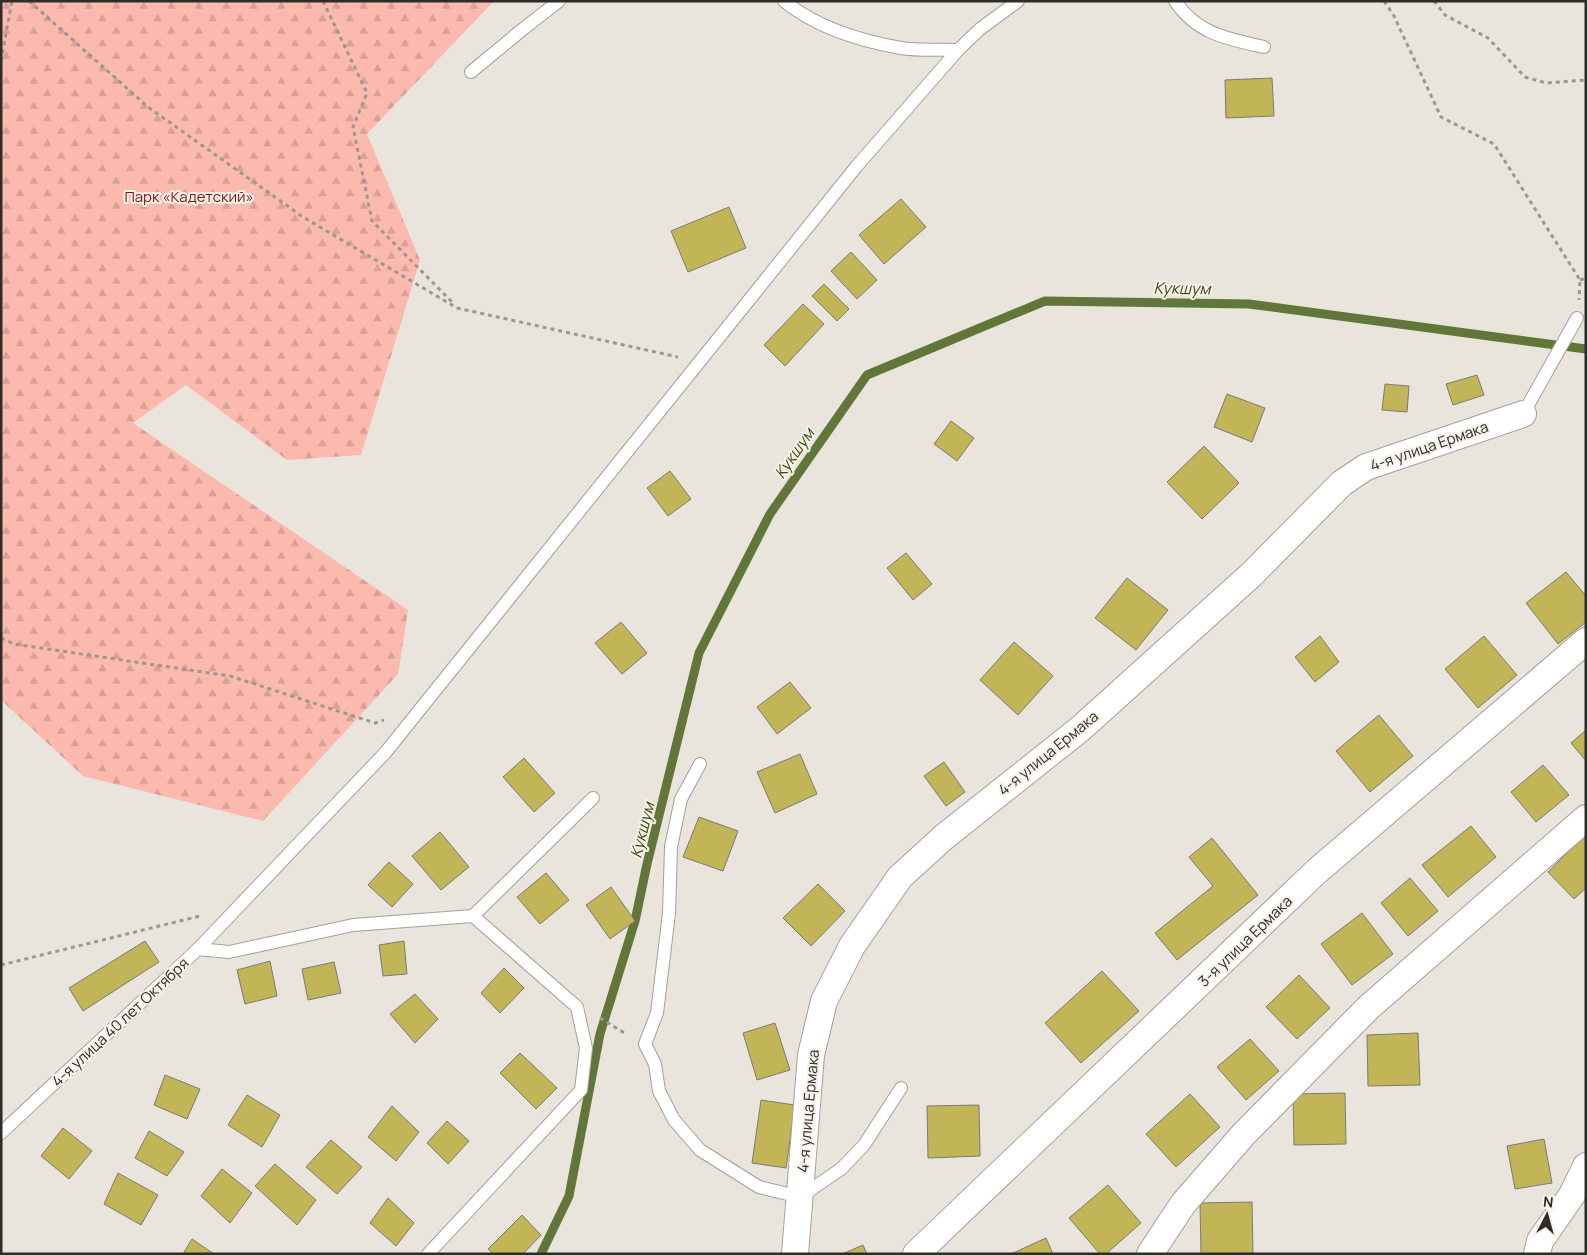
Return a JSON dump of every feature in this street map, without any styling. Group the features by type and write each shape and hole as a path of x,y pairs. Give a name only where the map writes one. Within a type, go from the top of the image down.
{"street":[{"name":"4-я улица Ермака","path":"795,1254 812,1055 824,1001 852,946 900,877 944,837 1080,729 1252,574 1342,483 1366,467 1522,414"},
{"name":"3-я улица Ермака","path":"916,1254 1317,871 1586,640"},
{"path":"1150,1254 1183,1204 1243,1135 1369,1007 1586,818"},
{"path":"1537,1254 1540,1241 1572,1195 1586,1166"}],"lane":[{"path":"471,72 560,1"},
{"path":"784,1 798,12 845,34 902,48 958,50"},
{"path":"198,949 384,753 856,167 958,50 980,29 1018,1"},
{"path":"1175,1 1195,24 1228,39 1264,47"},
{"path":"1522,414 1577,318"},
{"path":"700,764 681,799 671,846 669,913 657,1013 645,1044 655,1064 659,1091 674,1120 700,1150 759,1187 800,1197 841,1170 864,1145 900,1088"},
{"path":"428,1254 581,1090 586,1048 577,1007 473,916 593,798"},
{"name":"4-я улица 40 лет Октября","path":"1,1133 198,949 229,952 354,925 473,916"}],"path":[{"path":"1,61 12,1"},
{"path":"29,1 148,107 171,124 302,217 457,308 699,362"},
{"path":"324,1 368,93 353,126 372,222 457,308"},
{"path":"1384,1 1394,16 1441,117 1494,144 1580,280 1577,318"},
{"path":"1434,1 1445,15 1488,38 1525,77 1546,83 1586,80"},
{"path":"1580,280 1586,278"},
{"path":"1,638 14,644 230,676 375,723 422,706"},
{"path":"1,965 181,922 241,904"},
{"path":"595,1015 618,1030"}],"green space":[{"name":"Парк «Кадетский»","path":"1,1 494,1 367,134 420,260 361,455 287,460 186,385 133,423 408,610 398,674 263,821 83,776 1,700"}],"building":[{"path":"1272,78 1274,116 1226,118 1225,80"},
{"path":"901,199 926,227 884,264 859,235"},
{"path":"729,207 746,248 688,272 671,231"},
{"path":"851,252 877,280 857,299 831,271"},
{"path":"824,284 849,309 837,321 812,296"},
{"path":"803,304 824,324 785,366 764,345"},
{"path":"1477,375 1484,395 1453,405 1446,384"},
{"path":"1385,384 1409,386 1407,412 1382,410"},
{"path":"1227,394 1265,408 1252,442 1214,427"},
{"path":"951,421 974,438 957,461 934,444"},
{"path":"1204,446 1239,483 1202,519 1167,482"},
{"path":"670,471 691,499 668,516 647,488"},
{"path":"906,553 932,584 913,600 887,568"},
{"path":"1566,572 1586,596 1586,622 1558,644 1526,603"},
{"path":"1127,578 1168,610 1136,650 1095,618"},
{"path":"621,622 647,653 622,674 595,643"},
{"path":"1320,636 1339,662 1315,682 1295,657"},
{"path":"1484,636 1517,675 1478,708 1445,669"},
{"path":"1014,642 1053,676 1018,715 980,680"},
{"path":"790,682 811,708 777,734 757,707"},
{"path":"1379,715 1413,756 1370,792 1336,751"},
{"path":"1586,730 1586,761 1571,743"},
{"path":"800,754 817,794 775,813 757,772"},
{"path":"524,758 555,793 534,812 503,777"},
{"path":"944,762 965,792 946,806 924,776"},
{"path":"1543,765 1569,795 1536,822 1511,792"},
{"path":"699,817 738,831 723,871 683,857"},
{"path":"1471,826 1496,857 1448,897 1422,865"},
{"path":"440,832 469,867 441,890 412,856"},
{"path":"1584,836 1586,838 1586,888 1574,899 1548,872"},
{"path":"1212,838 1258,895 1177,960 1155,933 1213,886 1189,857"},
{"path":"389,862 413,884 392,907 368,885"},
{"path":"546,873 569,900 540,924 517,897"},
{"path":"1410,878 1438,911 1408,936 1381,903"},
{"path":"818,884 845,911 811,946 783,918"},
{"path":"611,887 635,921 610,939 586,905"},
{"path":"1362,913 1393,954 1352,985 1321,944"},
{"path":"145,941 159,962 83,1011 69,988"},
{"path":"404,941 407,974 383,976 379,945"},
{"path":"270,961 277,996 245,1004 237,970"},
{"path":"334,962 341,993 308,1000 302,969"},
{"path":"504,968 524,988 500,1013 481,993"},
{"path":"1102,971 1139,1011 1081,1063 1045,1023"},
{"path":"1299,975 1330,1008 1297,1039 1266,1007"},
{"path":"415,994 438,1019 415,1043 390,1014"},
{"path":"775,1023 790,1070 757,1080 743,1033"},
{"path":"1418,1033 1420,1085 1368,1086 1367,1035"},
{"path":"1250,1039 1279,1071 1246,1100 1217,1067"},
{"path":"520,1053 557,1088 536,1109 500,1073"},
{"path":"165,1075 200,1089 187,1119 154,1105"},
{"path":"1345,1093 1346,1144 1294,1145 1293,1094"},
{"path":"1190,1094 1220,1127 1176,1167 1146,1134"},
{"path":"247,1095 280,1115 262,1147 228,1125"},
{"path":"761,1100 795,1105 786,1168 752,1163"},
{"path":"979,1105 980,1156 928,1158 927,1106"},
{"path":"392,1106 419,1132 396,1161 368,1137"},
{"path":"447,1121 469,1141 448,1164 427,1143"},
{"path":"63,1128 92,1151 69,1179 41,1156"},
{"path":"149,1131 184,1152 167,1176 135,1158"},
{"path":"1544,1139 1552,1183 1515,1189 1507,1146"},
{"path":"331,1140 362,1167 337,1194 306,1167"},
{"path":"275,1164 316,1200 297,1225 255,1186"},
{"path":"222,1169 252,1193 230,1223 201,1196"},
{"path":"118,1173 158,1195 141,1225 104,1204"},
{"path":"1108,1185 1141,1223 1106,1254 1100,1254 1069,1218"},
{"path":"388,1198 414,1223 396,1246 370,1223"},
{"path":"1252,1202 1253,1253 1201,1254 1200,1203"},
{"path":"522,1215 541,1235 523,1254 493,1254 488,1249"},
{"path":"1046,1238 1053,1254 1011,1254"},
{"path":"192,1239 214,1254 183,1254"},
{"path":"863,1245 867,1254 842,1254"}],"waterway":[{"name":"Кукшум","path":"541,1254 569,1196 600,1034 635,921 647,864 699,653 770,514 867,375 1045,301 1249,304 1586,349"}]}
